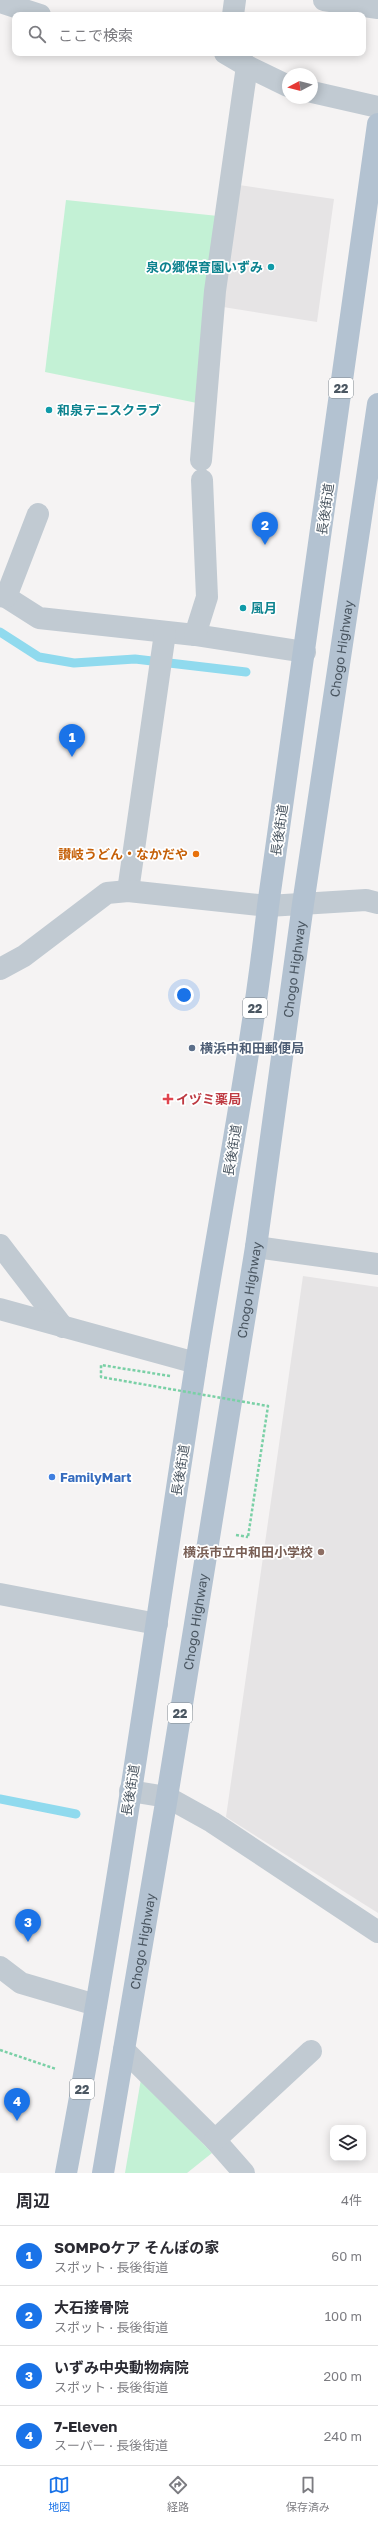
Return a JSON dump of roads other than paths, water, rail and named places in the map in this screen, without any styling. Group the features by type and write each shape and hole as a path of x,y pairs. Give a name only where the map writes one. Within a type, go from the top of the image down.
{"main road":[{"name":"長後街道","path":"66,2173 96,2005 157,1624 196,1363 260,982 268,906 305,652 378,124"},
{"name":"Chogo Highway","path":"103,2173 167,1797 256,1247 303,904 378,404"}],"street":[{"path":"233,12 235,0"},
{"path":"324,0 378,8"},
{"path":"0,2 31,12"},
{"path":"231,56 246,66 282,83"},
{"path":"195,635 207,597 202,470 215,291 246,66"},
{"path":"318,93 378,107"},
{"path":"38,514 3,596 39,618 165,638 195,635 305,652"},
{"path":"128,891 165,638"},
{"path":"0,969 24,956 107,893 128,891 268,906 366,900 378,903"},
{"path":"0,1245 63,1327"},
{"path":"256,1247 378,1264"},
{"path":"0,1309 196,1363"},
{"path":"0,1594 157,1624"},
{"path":"130,1791 167,1797 212,1822 378,1932"},
{"path":"0,1967 21,1983 96,2005"},
{"path":"124,2050 215,2140 244,2173"},
{"path":"215,2140 311,2051"}],"waterway":[{"path":"0,632 39,657 74,663 135,659 246,672"},
{"path":"0,1799 76,1814"}],"place":[{"name":"泉の郷保育園いずみ","path":"271,267"},
{"name":"和泉テニスクラブ","path":"49,410"},
{"name":"大石接骨院","path":"265,545"},
{"name":"風月","path":"243,608"},
{"name":"SOMPOケア そんぽの家","path":"72,757"},
{"name":"讃岐うどん・なかだや","path":"196,854"},
{"name":"横浜中和田郵便局","path":"192,1048"},
{"name":"イヅミ薬局","path":"168,1099"},
{"name":"FamilyMart","path":"52,1477"},
{"name":"横浜市立中和田小学校","path":"321,1552"},
{"name":"いずみ中央動物病院","path":"28,1942"},
{"name":"7-Eleven","path":"17,2121"}]}
